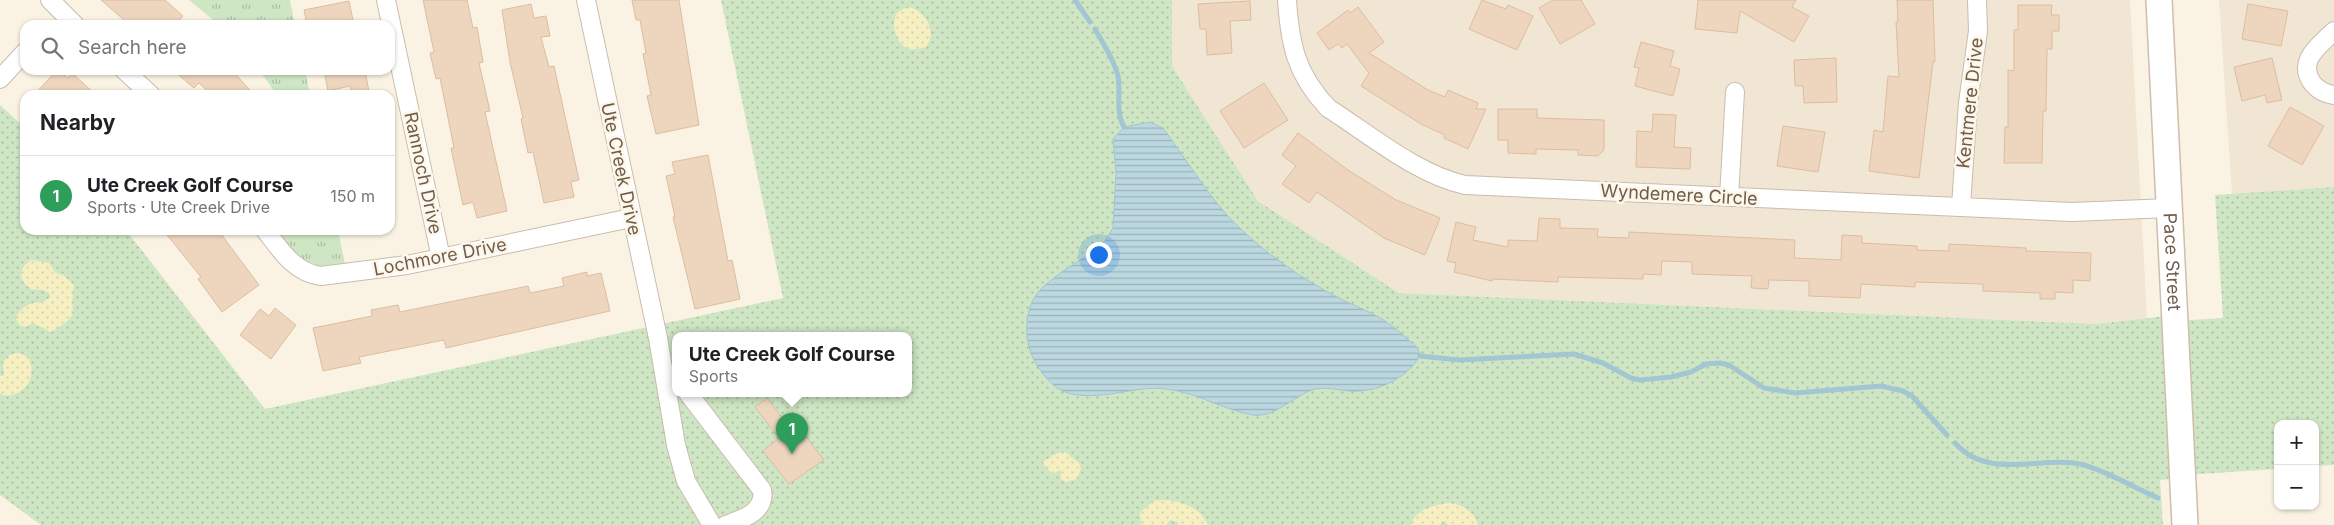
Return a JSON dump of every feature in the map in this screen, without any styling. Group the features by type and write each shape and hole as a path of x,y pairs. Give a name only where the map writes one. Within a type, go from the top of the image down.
{"main road":[{"name":"Pace Street","path":"2158,0 2185,525"}],"street":[{"name":"Rannoch Drive","path":"386,0 390,20"},
{"name":"Ute Creek Drive","path":"586,0 658,338 678,454 686,481 712,525"},
{"name":"Wyndemere Circle","path":"1287,0 1290,37 1296,58 1312,90 1328,108 1434,176 1465,185 2072,212 2169,208"},
{"name":"Kentmere Drive","path":"1961,206 1968,103 1978,31 1977,0"},
{"path":"54,13 66,20"},
{"path":"2334,31 2311,53 2307,67 2309,77 2315,87 2323,93 2334,95"},
{"name":"Rannoch Drive","path":"395,41 442,258"},
{"path":"0,80 20,58"},
{"path":"129,75 146,90"},
{"path":"1729,197 1736,92"},
{"name":"Lochmore Drive","path":"269,235 290,261 302,270 316,275 369,271 442,258 631,218"},
{"name":"Ute Creek Drive","path":"658,338 672,370"},
{"path":"691,397 762,490 760,506 748,516 726,525"}],"shaded area":[{"path":"1172,0 2130,0 2147,318 2096,324 1399,293 1258,201 1172,66"},
{"path":"2219,0 2334,0 2334,187 2232,194"}],"green space":[{"path":"189,0 290,0 294,20 213,20"},
{"path":"721,0 1172,0 1172,66 1258,201 1399,293 2096,324 2175,315 2175,321 2223,318 2215,195 2334,187 2334,465 2319,466 2319,420 2274,420 2274,469 2183,475 2183,478 2160,480 2163,525 41,525 0,495 0,105 20,123 20,235 130,235 265,409 783,298"},
{"path":"263,75 306,75 309,90 273,90"},
{"path":"271,235 339,235 347,274 321,276"}],"sand":[{"path":"909,7 925,17 928,23 931,35 926,47 910,49 901,44 898,39 894,28 895,16 898,12"},
{"path":"31,260 49,263 56,273 63,275 74,285 73,313 68,321 51,332 33,323 25,327 20,325 16,319 19,312 25,306 36,302 40,303 51,297 49,293 43,290 31,289 24,282 21,274 24,267"},
{"path":"18,353 28,357 31,364 30,378 23,389 17,393 2,395 0,393 0,376 4,376 3,362 10,355"},
{"path":"1065,452 1079,463 1081,469 1077,479 1066,482 1061,479 1061,470 1052,474 1042,462 1058,453"},
{"path":"1154,501 1178,502 1196,510 1208,525 1178,525 1178,522 1170,520 1166,525 1141,525 1140,512"},
{"path":"1450,503 1460,505 1467,510 1478,525 1448,525 1445,521 1439,525 1411,525 1413,519 1427,508"}],"water":[{"path":"1150,122 1163,128 1218,205 1249,236 1286,266 1312,283 1395,328 1418,349 1420,356 1414,364 1399,378 1380,387 1360,391 1326,388 1312,390 1276,410 1261,415 1242,413 1188,394 1166,389 1142,389 1093,396 1068,393 1052,384 1040,370 1030,352 1027,323 1031,304 1035,296 1048,283 1101,247 1113,228 1116,173 1113,139 1124,127"}],"building":[{"path":"101,0 165,0 183,16 179,20 124,20"},
{"path":"423,0 467,0 473,28 477,27 483,62 479,63 490,111 485,112 507,211 477,218 473,202 463,205 451,148 454,148 440,78 436,79 430,53 434,52"},
{"path":"632,0 679,0 699,125 656,134 647,96 651,95 643,54 646,53 640,20 636,20"},
{"path":"1482,0 1506,9 1508,5 1533,16 1517,50 1469,29"},
{"path":"1553,0 1581,0 1595,24 1560,44 1539,8"},
{"path":"1698,0 1796,0 1792,7 1809,16 1794,42 1740,11 1737,33 1695,29"},
{"path":"1897,0 1933,0 1935,62 1933,62 1919,178 1869,171 1874,130 1883,132 1888,76 1899,77 1896,22 1898,22"},
{"path":"349,1 353,20 306,20 304,10"},
{"path":"1250,1 1251,20 1230,21 1232,53 1207,55 1206,29 1200,29 1198,4"},
{"path":"531,4 534,18 546,16 550,36 541,37 549,67 554,66 579,180 571,182 574,197 544,203 533,152 528,153 502,10"},
{"path":"2248,4 2288,11 2281,46 2242,39"},
{"path":"2018,5 2052,5 2051,15 2059,15 2059,31 2052,31 2052,49 2047,49 2046,111 2043,111 2042,163 2004,163 2005,127 2008,127 2008,70 2014,71 2014,30 2018,30"},
{"path":"1358,7 1384,42 1369,53 1428,90 1445,97 1448,90 1478,103 1476,109 1486,109 1468,149 1444,138 1445,135 1421,124 1361,86 1369,73 1347,44 1342,48 1338,44 1329,50 1317,33 1348,10 1350,13"},
{"path":"1641,42 1674,51 1670,66 1680,69 1673,96 1635,86 1639,68 1634,67"},
{"path":"1836,58 1837,102 1804,103 1803,86 1795,86 1794,60"},
{"path":"2272,58 2282,100 2267,103 2265,95 2242,101 2234,67"},
{"path":"52,75 64,75 68,78 70,75 74,75 91,90 39,90"},
{"path":"179,75 236,75 250,90 207,90 199,83 194,88"},
{"path":"325,75 366,75 369,90 351,90 350,86 328,90"},
{"path":"1264,83 1288,120 1244,148 1220,111"},
{"path":"2290,107 2324,126 2302,165 2268,146"},
{"path":"1498,109 1537,109 1537,118 1604,120 1604,150 1598,156 1578,155 1578,150 1536,149 1536,154 1508,153 1508,140 1498,140"},
{"path":"1653,114 1676,115 1674,147 1691,148 1690,169 1636,167 1637,131 1652,132"},
{"path":"1783,126 1825,132 1818,172 1777,166"},
{"path":"1298,133 1348,170 1396,200 1440,218 1425,255 1384,238 1317,192 1309,203 1282,184 1296,166 1282,155"},
{"path":"708,155 728,261 732,260 740,299 695,309 673,217 675,217 666,176 675,174 672,162"},
{"path":"1539,218 1560,219 1560,228 1598,229 1597,237 1629,238 1629,232 1795,240 1794,258 1841,260 1842,235 1862,236 1862,243 1917,246 1917,250 1949,251 1949,244 2026,248 2026,251 2091,253 2090,281 2073,280 2073,293 2055,292 2055,299 2040,299 2040,293 1983,291 1983,284 1915,282 1915,287 1861,284 1860,298 1809,296 1809,281 1769,280 1768,289 1751,288 1752,276 1692,274 1692,262 1662,261 1661,275 1643,274 1643,279 1558,277 1558,282 1493,279 1492,281 1454,272 1456,263 1447,261 1456,222 1476,227 1473,240 1508,247 1508,240 1537,241"},
{"path":"167,235 222,235 259,285 222,312 198,279 201,277"},
{"path":"587,272 587,276 601,273 610,311 446,348 444,340 359,357 361,363 323,371 313,328 372,316 371,310 398,305 400,312 528,286 530,293 564,286 562,278"},
{"path":"275,308 296,325 271,359 240,335 260,309 269,316"},
{"path":"767,398 791,429 797,425 824,460 789,484 763,451 779,438 755,407"}],"waterway":[{"path":"1075,0 1090,22"},
{"path":"1095,29 1111,58 1118,76 1120,115 1124,127"},
{"path":"1420,356 1459,360 1574,354 1603,363 1631,378 1640,380 1671,377 1691,372 1706,364 1720,363 1729,365 1764,388 1795,393 1881,386 1903,391 1912,396 1947,435"},
{"path":"1955,443 1969,455 1984,461 2000,464 2068,462 2084,465 2158,498"}],"place":[{"name":"Ute Creek Golf Course","path":"792,454"}]}
